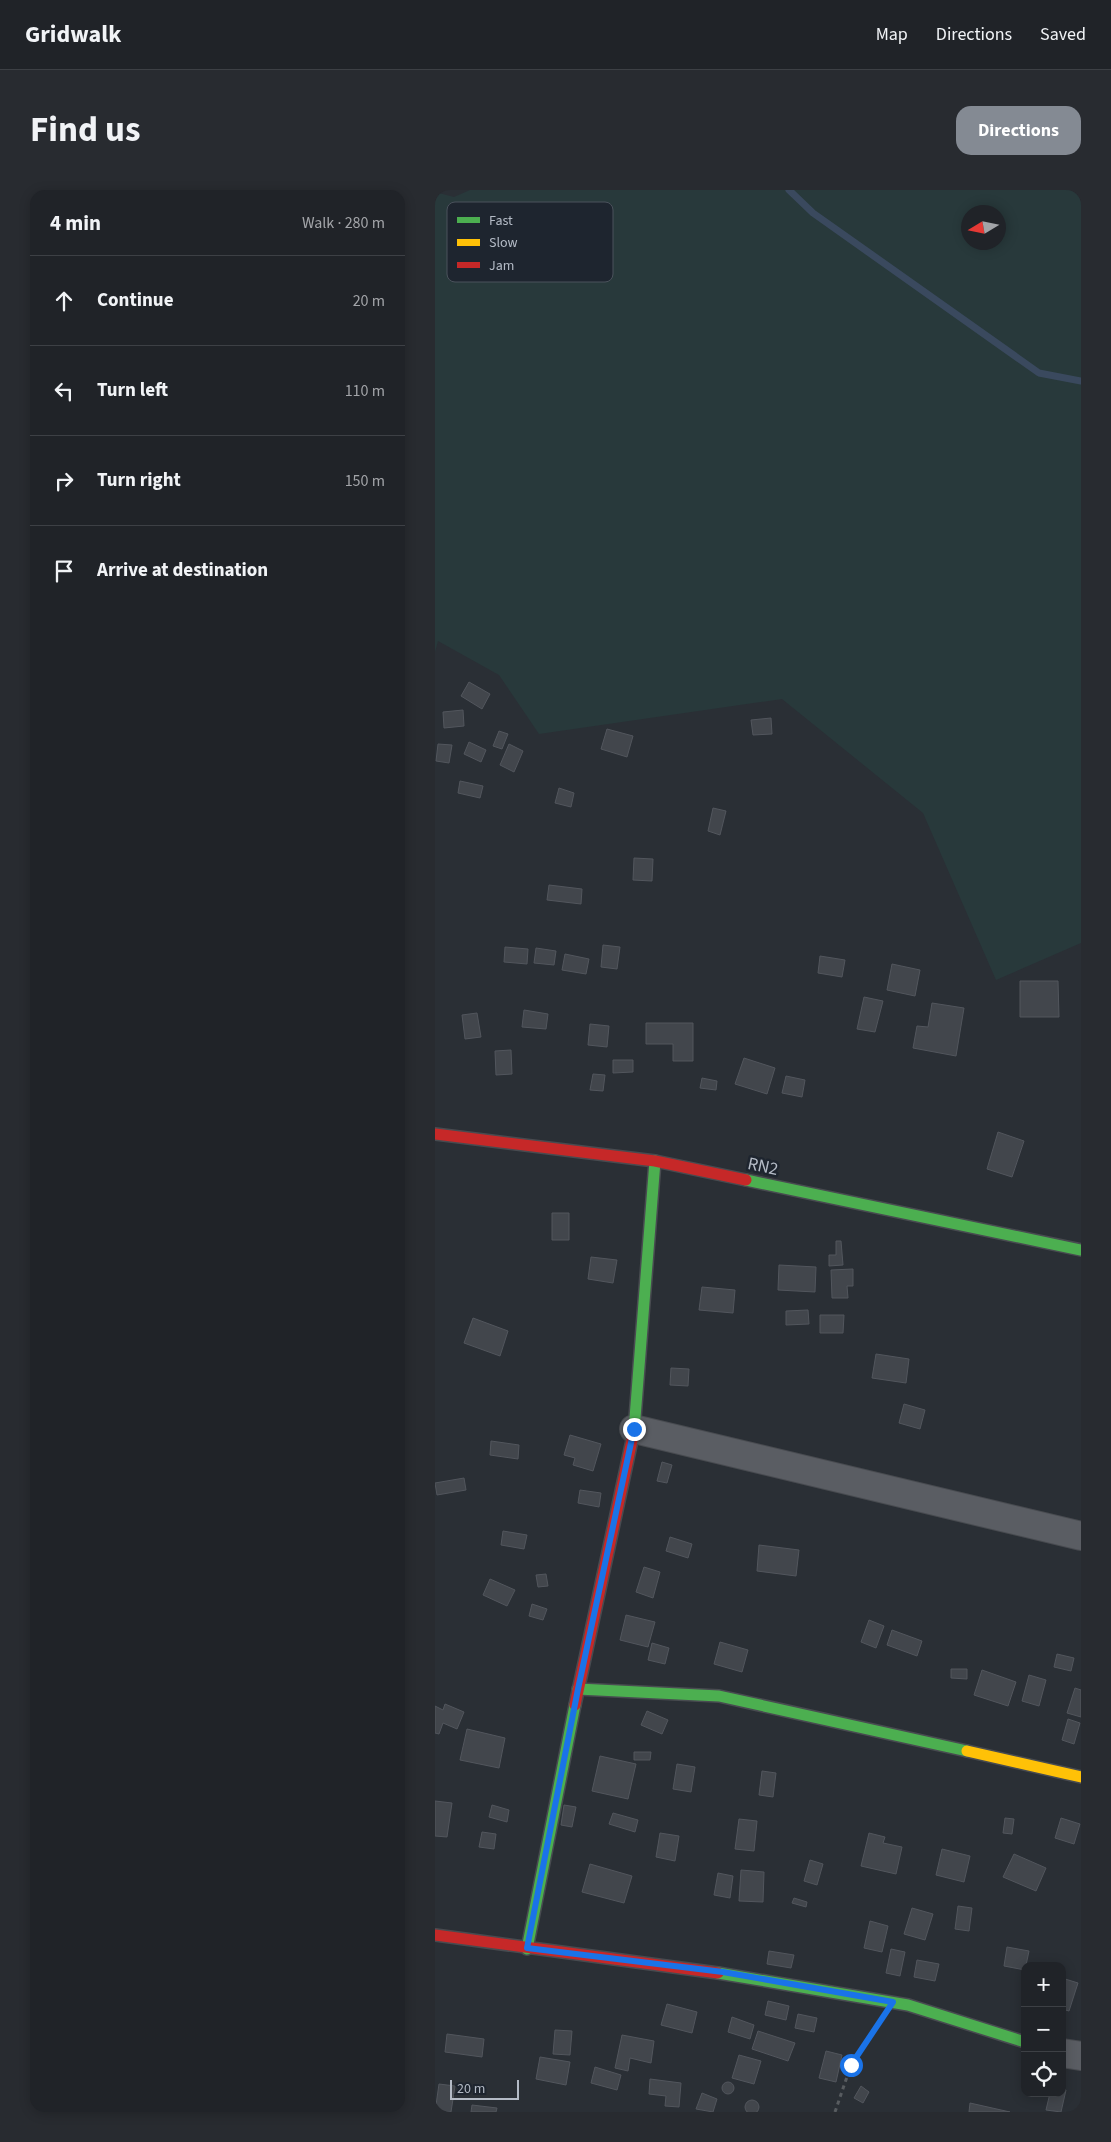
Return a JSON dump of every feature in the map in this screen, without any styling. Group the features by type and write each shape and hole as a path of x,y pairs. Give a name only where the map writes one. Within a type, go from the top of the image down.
{"street":[{"name":"RN2","path":"435,1134 655,1161 1081,1250"},
{"path":"527,1948 578,1689 634,1429 655,1161"},
{"path":"634,1429 1081,1536"},
{"path":"578,1689 719,1696 1081,1777"},
{"path":"435,1935 723,1972 893,2002 1021,2041"},
{"path":"1066,2054 1081,2056"}],"path":[{"path":"835,2112 851,2065 893,2002"}],"shaded area":[{"path":"470,190 1081,190 1081,943 996,980 923,813 782,699 539,734 499,675 438,641 435,652 435,192 454,197"}],"building":[{"path":"469,682 490,694 482,709 461,696"},
{"path":"463,710 464,726 444,728 443,712"},
{"path":"771,718 772,734 753,735 751,720"},
{"path":"607,729 633,736 627,757 601,749"},
{"path":"499,731 508,734 502,749 493,746"},
{"path":"469,742 486,750 481,762 464,754"},
{"path":"438,744 452,745 449,763 436,761"},
{"path":"509,744 523,751 514,772 500,765"},
{"path":"460,781 483,786 480,798 458,793"},
{"path":"559,788 574,793 571,807 555,803"},
{"path":"713,808 726,811 720,835 708,831"},
{"path":"634,858 653,859 652,881 633,880"},
{"path":"549,885 582,889 581,904 547,900"},
{"path":"603,945 620,947 617,969 601,967"},
{"path":"505,947 528,949 527,964 504,962"},
{"path":"536,948 556,951 554,965 534,963"},
{"path":"565,954 589,959 586,974 562,970"},
{"path":"820,956 845,960 842,977 818,973"},
{"path":"892,964 920,970 915,996 887,990"},
{"path":"1020,981 1058,981 1059,1017 1020,1017"},
{"path":"864,997 883,1001 875,1032 857,1029"},
{"path":"932,1003 964,1008 956,1056 913,1048 917,1026 928,1027"},
{"path":"524,1010 548,1014 546,1029 522,1027"},
{"path":"477,1013 481,1037 465,1039 462,1015"},
{"path":"646,1023 693,1023 693,1061 673,1061 673,1044 646,1044"},
{"path":"590,1024 609,1026 607,1047 588,1045"},
{"path":"511,1050 512,1074 496,1075 495,1051"},
{"path":"744,1058 775,1068 767,1094 735,1084"},
{"path":"613,1060 633,1060 633,1072 613,1073"},
{"path":"593,1074 605,1075 603,1091 590,1090"},
{"path":"786,1076 805,1080 802,1097 782,1093"},
{"path":"702,1078 717,1081 716,1090 700,1088"},
{"path":"998,1132 1024,1141 1012,1177 987,1169"},
{"path":"552,1213 569,1213 569,1240 552,1240"},
{"path":"836,1241 841,1241 843,1265 829,1266 829,1255 836,1255"},
{"path":"591,1257 617,1260 613,1283 588,1279"},
{"path":"779,1265 816,1267 815,1292 778,1290"},
{"path":"853,1269 853,1286 847,1286 848,1298 832,1298 831,1270"},
{"path":"702,1287 735,1290 733,1313 699,1310"},
{"path":"808,1310 809,1324 786,1325 786,1311"},
{"path":"820,1315 844,1315 843,1333 820,1333"},
{"path":"473,1318 508,1331 500,1356 464,1343"},
{"path":"876,1354 909,1359 906,1383 872,1378"},
{"path":"671,1368 689,1369 688,1386 670,1385"},
{"path":"904,1404 925,1410 920,1429 899,1423"},
{"path":"570,1435 601,1444 593,1471 573,1465 575,1458 564,1455"},
{"path":"491,1441 519,1445 518,1459 490,1455"},
{"path":"662,1462 672,1465 667,1483 657,1481"},
{"path":"464,1478 466,1490 437,1495 435,1483"},
{"path":"580,1490 601,1493 599,1507 578,1503"},
{"path":"503,1531 527,1535 524,1549 501,1545"},
{"path":"670,1537 692,1544 688,1558 666,1551"},
{"path":"759,1545 799,1550 796,1576 757,1571"},
{"path":"644,1567 660,1572 653,1598 636,1592"},
{"path":"546,1574 548,1586 538,1587 536,1575"},
{"path":"490,1579 515,1590 507,1606 483,1595"},
{"path":"532,1604 547,1609 543,1620 529,1616"},
{"path":"626,1615 655,1622 648,1647 620,1640"},
{"path":"869,1620 884,1626 876,1648 861,1642"},
{"path":"892,1630 922,1641 917,1656 887,1645"},
{"path":"720,1642 748,1650 742,1672 714,1664"},
{"path":"652,1643 669,1648 665,1664 648,1660"},
{"path":"1057,1654 1074,1658 1071,1671 1054,1667"},
{"path":"951,1669 967,1669 967,1679 951,1678"},
{"path":"982,1670 1016,1682 1008,1706 974,1695"},
{"path":"1029,1675 1046,1680 1039,1706 1022,1701"},
{"path":"1075,1688 1081,1690 1081,1717 1067,1713"},
{"path":"445,1704 464,1712 457,1729 443,1723 439,1734 435,1733 435,1706 443,1710"},
{"path":"647,1711 668,1720 662,1734 641,1725"},
{"path":"1068,1719 1080,1723 1074,1744 1062,1740"},
{"path":"467,1729 505,1738 499,1768 460,1760"},
{"path":"634,1752 651,1752 650,1760 634,1760"},
{"path":"600,1756 636,1764 628,1799 592,1791"},
{"path":"677,1764 695,1767 691,1792 673,1789"},
{"path":"762,1771 776,1773 773,1797 759,1795"},
{"path":"435,1801 452,1803 447,1837 435,1836"},
{"path":"492,1805 509,1810 507,1822 489,1817"},
{"path":"564,1805 576,1807 572,1827 561,1825"},
{"path":"613,1813 638,1820 635,1832 609,1824"},
{"path":"1005,1818 1014,1819 1012,1834 1003,1833"},
{"path":"1061,1818 1080,1824 1074,1844 1055,1838"},
{"path":"739,1819 757,1821 754,1851 735,1849"},
{"path":"482,1832 496,1834 494,1849 479,1847"},
{"path":"660,1833 679,1836 675,1861 656,1857"},
{"path":"869,1833 885,1837 883,1843 902,1847 896,1874 861,1866"},
{"path":"942,1849 970,1856 964,1882 936,1875"},
{"path":"1014,1854 1046,1868 1036,1891 1003,1877"},
{"path":"810,1860 823,1864 817,1885 804,1881"},
{"path":"590,1864 632,1876 624,1903 582,1892"},
{"path":"741,1870 764,1872 763,1902 739,1901"},
{"path":"718,1873 733,1876 730,1898 714,1895"},
{"path":"794,1898 807,1902 806,1907 792,1903"},
{"path":"958,1906 972,1908 969,1931 955,1929"},
{"path":"912,1908 933,1914 925,1940 904,1934"},
{"path":"870,1921 888,1926 882,1952 864,1948"},
{"path":"1007,1947 1029,1951 1027,1962 1021,1962 1021,1969 1004,1966"},
{"path":"891,1949 905,1952 900,1976 886,1973"},
{"path":"769,1951 794,1955 791,1968 767,1964"},
{"path":"917,1960 939,1964 935,1981 914,1977"},
{"path":"1066,1979 1078,1983 1069,2011 1066,2010"},
{"path":"768,2001 789,2006 786,2020 765,2015"},
{"path":"667,2004 697,2012 692,2033 661,2025"},
{"path":"798,2014 817,2018 814,2032 795,2028"},
{"path":"732,2017 754,2025 750,2039 728,2032"},
{"path":"555,2030 572,2031 570,2055 553,2054"},
{"path":"758,2031 795,2043 788,2061 752,2049"},
{"path":"447,2034 484,2039 482,2057 445,2052"},
{"path":"622,2035 654,2041 651,2063 630,2058 628,2071 615,2068"},
{"path":"826,2051 842,2055 836,2082 819,2078"},
{"path":"739,2055 761,2061 754,2084 732,2078"},
{"path":"540,2057 570,2062 566,2085 536,2079"},
{"path":"595,2067 621,2075 617,2090 591,2083"},
{"path":"650,2079 681,2083 679,2107 665,2106 666,2096 649,2094"},
{"path":"726,2082 730,2082 734,2088 730,2094 726,2094 722,2090 722,2086"},
{"path":"439,2084 455,2086 451,2112 435,2112"},
{"path":"861,2086 869,2092 863,2103 854,2098"},
{"path":"702,2093 717,2099 713,2112 696,2109"},
{"path":"1049,2097 1064,2097 1061,2112 1046,2110"},
{"path":"752,2100 757,2102 759,2107 757,2112 752,2114 747,2112 745,2107 747,2102"},
{"path":"970,2103 1010,2112 969,2112"},
{"path":"472,2105 497,2108 496,2112 471,2112"}],"waterway":[{"path":"789,190 813,213 1039,373 1081,381"}],"traffic: fast":[{"path":"634,1431 655,1161"},
{"path":"746,1180 1081,1250"},
{"path":"578,1689 719,1696 967,1751"},
{"path":"527,1949 575,1705"},
{"path":"718,1973 908,2005 1021,2041"}],"traffic: slow":[{"path":"967,1751 1081,1777"}],"traffic: jam":[{"path":"435,1134 655,1161 746,1180"},
{"path":"575,1705 634,1431"},
{"path":"435,1935 718,1973"}],"route":[{"path":"634,1429 578,1689 527,1948 723,1972 893,2002 851,2065"}]}
